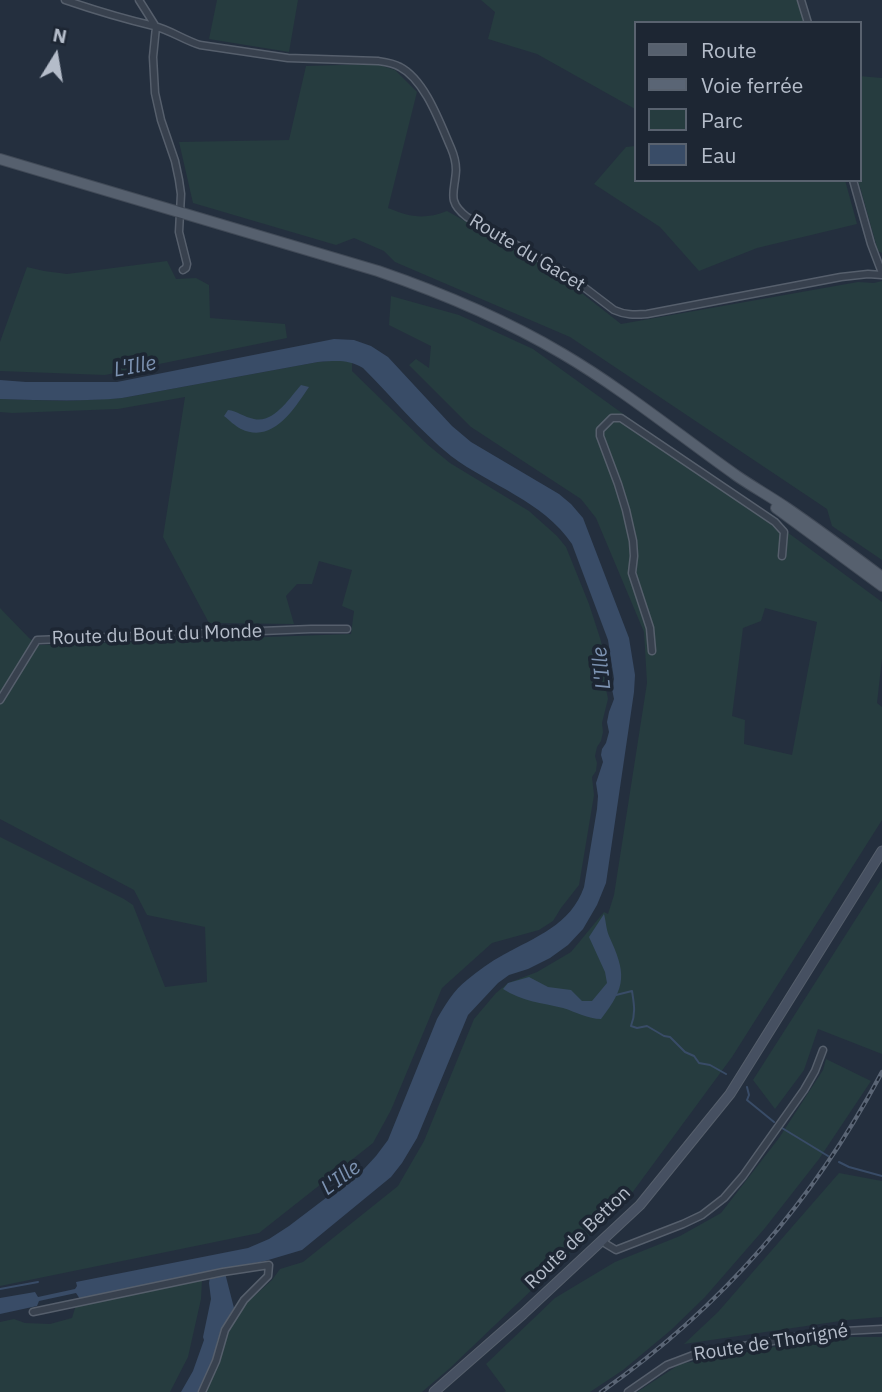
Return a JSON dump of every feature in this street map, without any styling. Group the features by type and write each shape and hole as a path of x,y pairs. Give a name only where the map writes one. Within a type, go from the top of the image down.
{"main road":[{"path":"0,159 378,271 475,308 519,329 586,369 882,577"},
{"path":"740,478 781,512 882,586"},
{"name":"Route de Betton","path":"434,1392 640,1205 730,1094 882,851"}],"street":[{"name":"Route du Gacet","path":"65,0 156,27 200,45 288,58 378,61 401,68 422,88 455,157 453,199 459,211 564,272 623,314 647,314 841,277 882,274 854,182"},
{"path":"139,0 156,27 153,57 155,93 179,180 180,232 187,264 183,270"},
{"path":"802,0 807,21"},
{"path":"652,651 650,628 632,573 633,548 626,510 600,436 600,430 612,418 621,418 775,522 784,532 782,556"},
{"name":"Route du Bout du Monde","path":"0,700 37,640 347,628"},
{"path":"603,1239 616,1250 702,1215 724,1198 743,1176 804,1090 815,1071 822,1050"},
{"path":"33,1312 223,1272 269,1265 268,1276 244,1300 225,1330 216,1362 202,1392"},
{"name":"Route de Thorigné","path":"628,1392 667,1365 696,1354 826,1332 882,1329"}],"green space":[{"path":"217,0 298,0 289,52 209,39"},
{"path":"481,0 799,0 805,21 634,21 634,108 537,54 488,39 495,12"},
{"path":"376,64 395,70 417,92 388,208 417,216 431,216 447,211 555,272 621,324 858,282 882,281 882,560 832,526 827,509 570,337 395,262 384,251 354,238 336,245 193,203 179,142 289,140 306,66"},
{"path":"861,76 882,78 882,253 878,251 859,182 861,182"},
{"path":"634,146 634,182 846,182 857,224 757,248 699,271 660,227 594,184 626,147"},
{"path":"167,261 176,279 196,278 209,285 210,318 285,324 287,338 105,375 0,371 0,342 27,267 67,274"},
{"path":"391,296 459,315 533,349 882,602 882,659 877,703 882,707 882,820 732,1057 629,1197 422,1392 204,1392 216,1370 223,1341 241,1308 272,1280 280,1269 303,1262 398,1186 424,1141 474,1019 508,983 537,972 571,952 604,912 608,914 614,895 647,683 644,632 596,518 581,499 471,427 409,365 416,359 429,368 431,346 389,325","holes":["765,608 817,622 792,755 744,744 745,720 732,716 743,628 761,621"]},
{"path":"339,360 352,362 352,371 428,445 450,463 529,511 566,547 601,641 608,699 601,741 595,756 596,771 592,777 594,795 579,885 553,921 539,930 492,943 442,988 391,1110 373,1143 259,1233 0,1286 0,837 133,905 165,987 207,982 205,927 147,915 134,890 0,819 0,608 39,645 351,634 354,611 342,606 352,570 319,561 312,584 297,584 286,596 294,624 209,623 163,537 185,397 118,409 12,413 0,412 0,399 67,401 122,398"},
{"path":"882,878 882,1054 818,1029 804,1070 775,1109 753,1080"},
{"path":"826,1059 871,1081 819,1159 765,1228 705,1297 623,1370 590,1392 504,1392 506,1391 486,1364 555,1298 615,1262 680,1236 721,1213 779,1138 823,1070"},
{"path":"839,1173 882,1181 882,1317 684,1344 718,1312"},
{"path":"202,1280 201,1299 188,1357 170,1392 0,1392 0,1322 14,1319 25,1323 50,1324 72,1318 76,1305"},
{"path":"882,1337 882,1392 637,1392 680,1364 813,1340"}],"water":[{"path":"334,339 354,340 371,346 388,357 452,426 471,442 559,494 583,518 629,638 635,675 634,692 606,883 583,929 568,945 550,958 509,975 498,983 468,1015 417,1138 391,1177 302,1250 222,1270 234,1308 221,1330 216,1355 199,1392 181,1392 193,1371 204,1340 211,1299 210,1277 207,1272 80,1299 76,1293 39,1301 37,1306 0,1314 0,1298 35,1292 38,1297 75,1289 76,1282 248,1248 289,1226 364,1169 388,1140 437,1019 454,993 489,964 551,928 578,900 584,887 597,809 596,783 603,762 602,749 609,732 607,722 614,699 608,640 572,544 560,529 532,505 451,456 357,365 342,361 318,362 122,398 0,399 0,380 117,382"},
{"path":"301,385 309,387 297,405 273,428 252,432 239,428 224,416 228,410 254,419 268,417 275,414"},
{"path":"604,914 619,960 621,979 616,997 601,1019 524,999 503,989 508,983 529,977 548,987 571,990 582,1001 592,1001 607,983 605,972 589,937"}],"waterway":[{"path":"616,995 632,991 634,1013 631,1026 647,1026 670,1037 699,1063 710,1065 726,1074"},
{"path":"747,1087 747,1100 774,1122"},
{"path":"782,1128 828,1156"},
{"path":"839,1162 882,1176"},
{"path":"0,1289 38,1282"}],"railway":[{"path":"601,1392 686,1324 725,1288 761,1249 826,1165 882,1072"}],"water label":[{"name":"L'Ille","path":"135,367"},
{"name":"L'Ille","path":"602,668"},
{"name":"L'Ille","path":"341,1178"}]}
